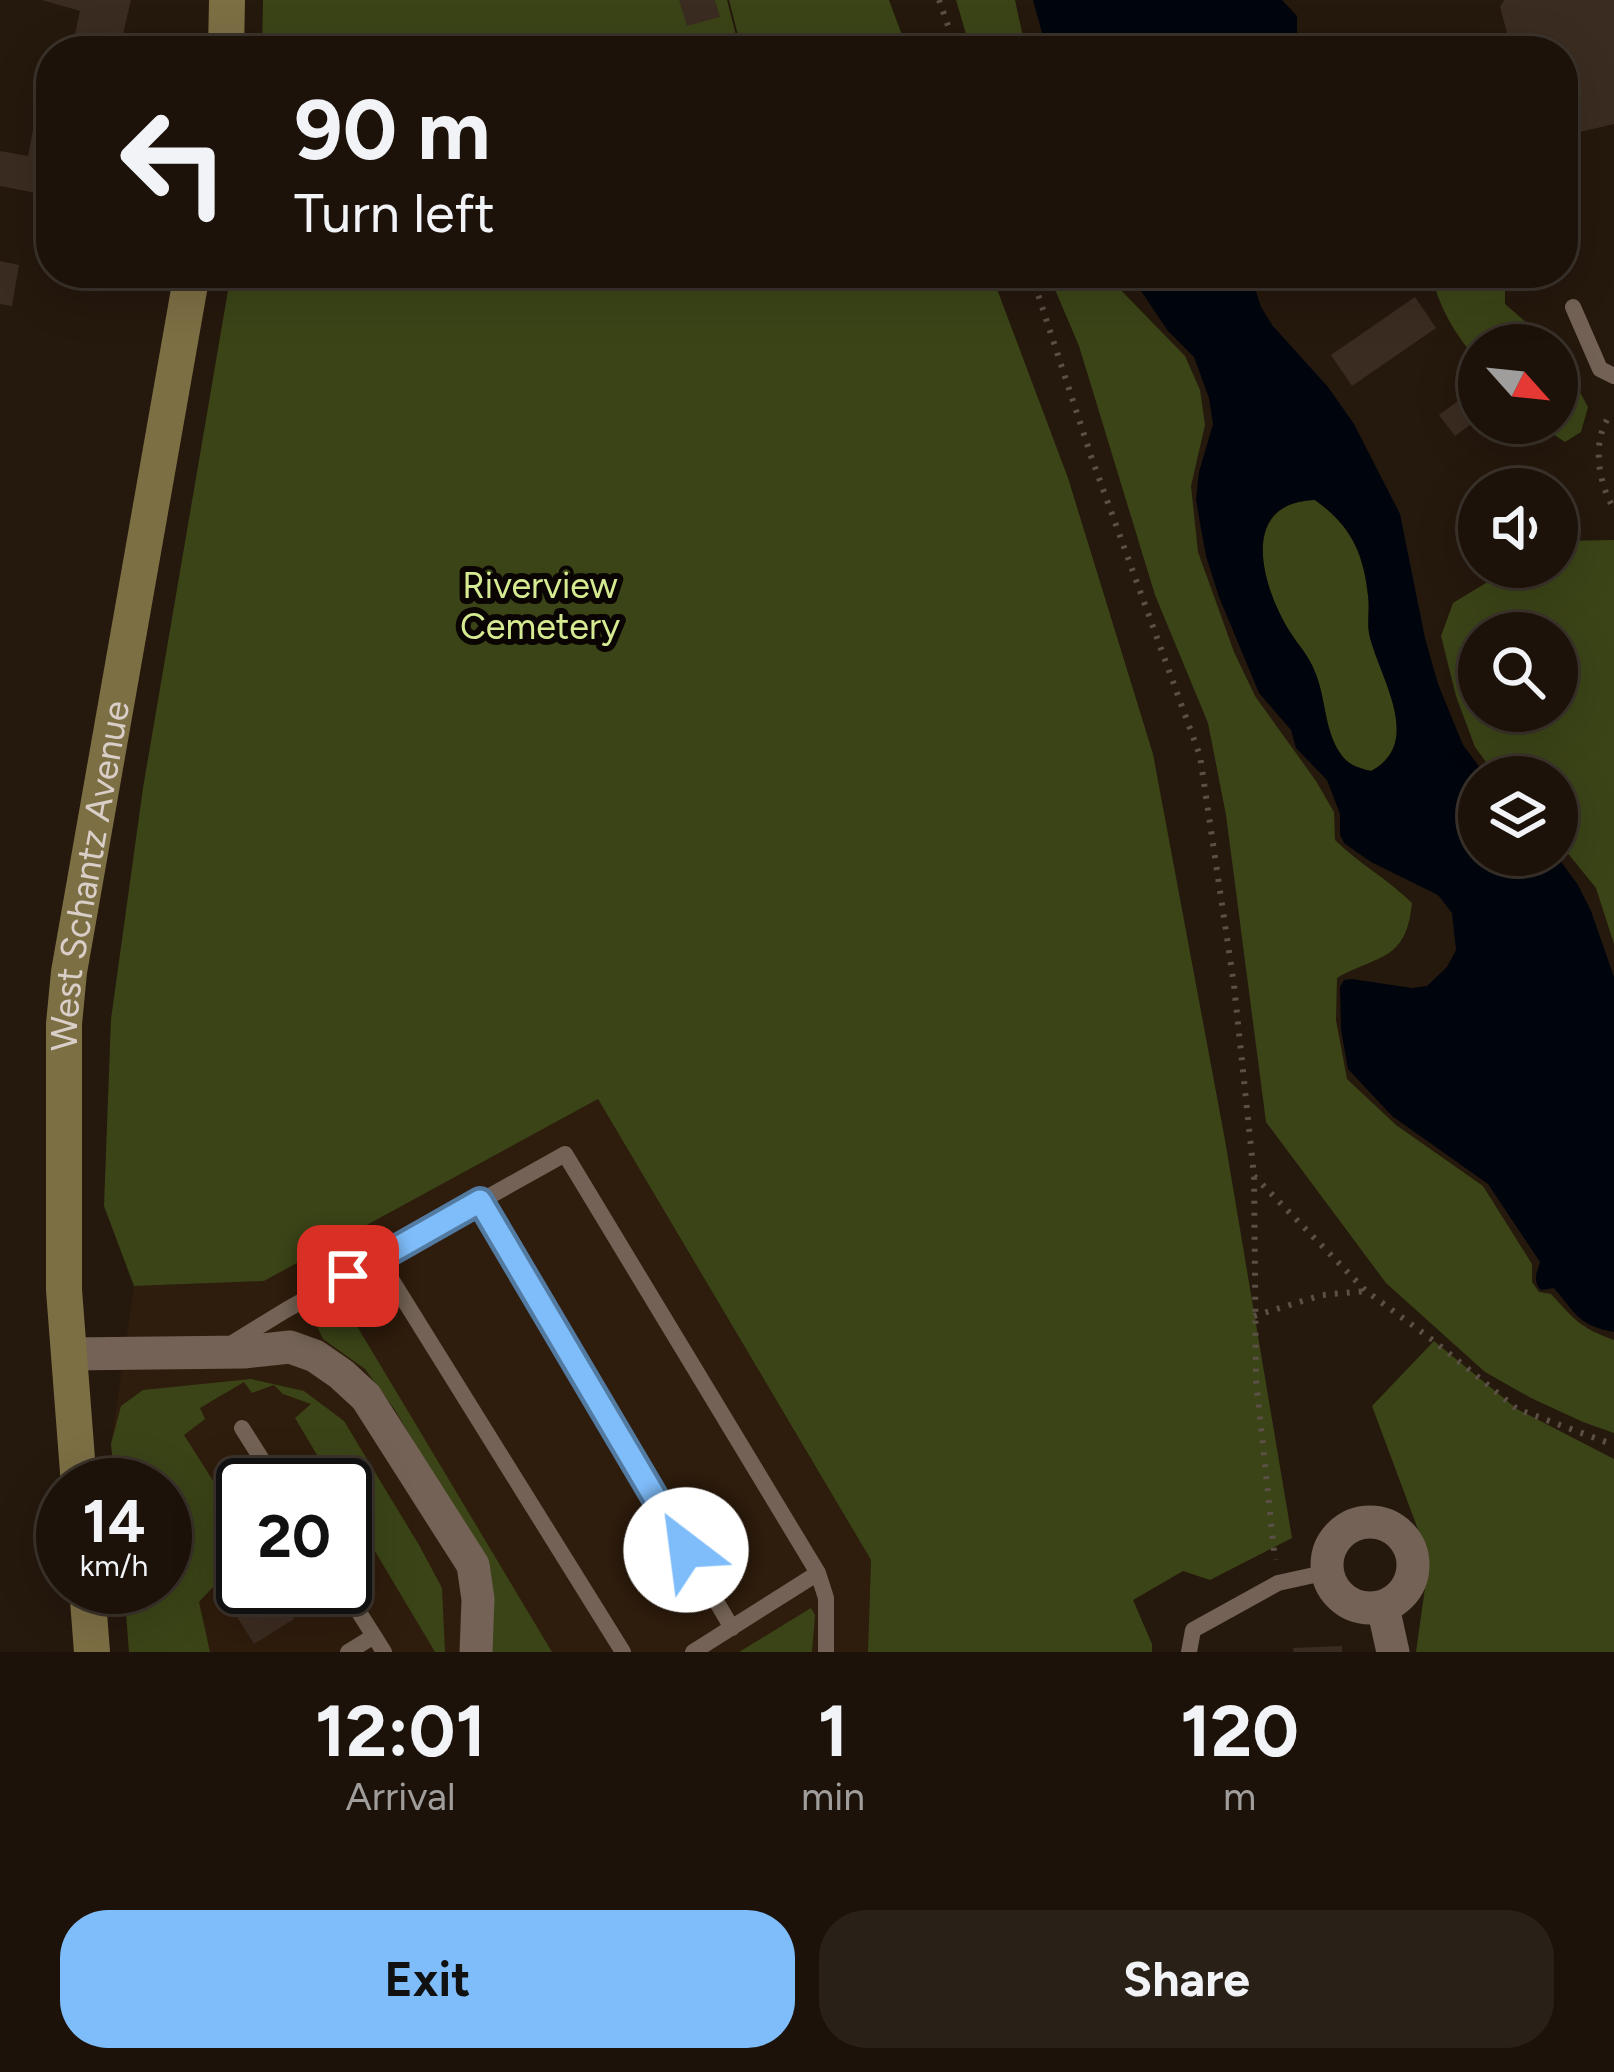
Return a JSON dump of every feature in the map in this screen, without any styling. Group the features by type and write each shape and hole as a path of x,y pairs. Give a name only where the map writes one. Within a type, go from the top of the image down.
{"main road":[{"path":"226,36 227,0"},
{"name":"West Schantz Avenue","path":"78,1458 64,1290 68,972 189,288"},
{"path":"89,1614 92,1652"}],"street":[{"path":"69,1354 290,1347 315,1356 341,1374 366,1396 473,1564 478,1599 476,1652"},
{"path":"1374,1522 1401,1534 1413,1561 1406,1589 1396,1600 1370,1609 1346,1601 1328,1572 1328,1553 1335,1540 1359,1523 1374,1522"},
{"path":"1383,1607 1393,1652"}],"lane":[{"path":"1573,307 1600,369 1614,376"},
{"path":"218,1352 565,1154 818,1574 826,1598 826,1652"},
{"path":"480,1201 732,1628"},
{"path":"379,1258 623,1652"},
{"path":"242,1428 261,1458"},
{"path":"1189,1652 1193,1630 1278,1583 1328,1572"},
{"path":"703,1650 818,1574"},
{"path":"348,1652 379,1644 360,1614"}],"path":[{"path":"939,0 952,36"},
{"path":"1036,288 1092,459 1200,756 1234,985 1253,1175 1256,1380 1278,1583"},
{"path":"1607,420 1598,448 1604,491 1614,509"},
{"path":"1253,1175 1366,1291 1517,1409 1614,1444"},
{"path":"1254,1316 1322,1295 1366,1291"}],"shaded area":[{"path":"1033,0 1282,0 1297,16 1297,36 1043,36"},
{"path":"1139,288 1255,288 1272,325 1328,387 1354,424 1400,514 1438,684 1471,756 1458,756 1458,876 1571,876 1591,911 1614,977 1614,1332 1585,1322 1554,1288 1541,1290 1536,1280 1540,1262 1488,1184 1392,1116 1348,1069 1341,1030 1344,980 1427,986 1447,967 1456,950 1452,913 1438,895 1344,843 1340,814 1327,780 1296,748 1291,730 1259,693 1219,597 1196,500 1213,424 1194,357 1168,331","holes":["1315,500 1346,530 1359,553 1368,595 1369,633 1397,725 1387,758 1371,771 1350,763 1335,744 1315,672 1271,594 1265,572 1265,531 1274,515 1290,504"]},
{"path":"598,1099 871,1560 868,1652 129,1652 126,1614 192,1614 192,1458 112,1458 134,1286 264,1281"}],"green space":[{"path":"263,0 727,0 736,36 262,36"},
{"path":"729,0 889,0 902,36 738,36"},
{"path":"956,0 1015,0 1023,36 967,36"},
{"name":"Riverview Cemetery","path":"228,288 997,288 1068,478 1153,754 1292,1538 1210,1580 1183,1571 1133,1600 1152,1652 868,1652 871,1560 598,1099 264,1281 134,1286 104,1206 111,1019 143,788"},
{"path":"1054,288 1119,288 1185,356 1200,390 1205,425 1191,486 1198,552 1234,652 1255,696 1334,812 1335,840 1412,903 1397,946 1337,978 1336,1020 1347,1079 1396,1125 1483,1186 1532,1264 1532,1282 1539,1292 1551,1294 1579,1322 1614,1340 1614,1433 1531,1398 1485,1372 1386,1283 1266,1122 1226,815 1208,723 1155,595 1079,346"},
{"path":"1435,288 1505,288 1505,304 1528,324 1458,324 1458,335"},
{"path":"1578,389 1588,407 1578,434"},
{"path":"1315,500 1346,530 1363,566 1369,633 1394,706 1395,743 1387,758 1371,771 1350,763 1335,744 1315,672 1280,614 1265,572 1265,531 1274,516 1290,505"},
{"path":"1614,540 1614,944 1596,888 1578,866 1578,756 1482,756 1469,732 1578,732 1578,612 1458,612 1458,701 1441,636 1453,603 1478,588 1578,588 1578,541"},
{"path":"342,1301 552,1652 491,1652 482,1559 395,1410 365,1369 323,1339 316,1324 323,1311"},
{"path":"1434,1341 1517,1409 1614,1459 1614,1652 1416,1652 1429,1559 1372,1406"},
{"path":"251,1379 304,1391 344,1421 366,1458 319,1458 295,1418 311,1404 283,1394 274,1385 252,1393 244,1382 200,1408 205,1419 184,1435 216,1485 216,1584 199,1602 210,1652 129,1652 126,1614 192,1614 192,1458 112,1458 111,1444 121,1406 143,1390"},
{"path":"372,1467 442,1588 445,1652 435,1652 372,1546"},
{"path":"811,1608 815,1615 812,1652 739,1652"}],"building":[{"path":"42,0 131,0 123,36 75,36 80,11"},
{"path":"679,0 715,0 720,17 687,26"},
{"path":"1504,0 1614,0 1614,124 1578,132 1578,36 1508,36 1500,7"},
{"path":"36,115 36,193 0,186 0,151 28,156"},
{"path":"0,261 19,265 12,306 0,304"},
{"path":"1415,297 1436,328 1352,386 1331,355"},
{"path":"1458,401 1458,434 1455,436 1439,415"},
{"path":"235,1614 291,1614 294,1619 254,1644"},
{"path":"1342,1646 1342,1652 1294,1652 1293,1648"}],"route":[{"path":"348,1276 480,1201 686,1550"}]}
